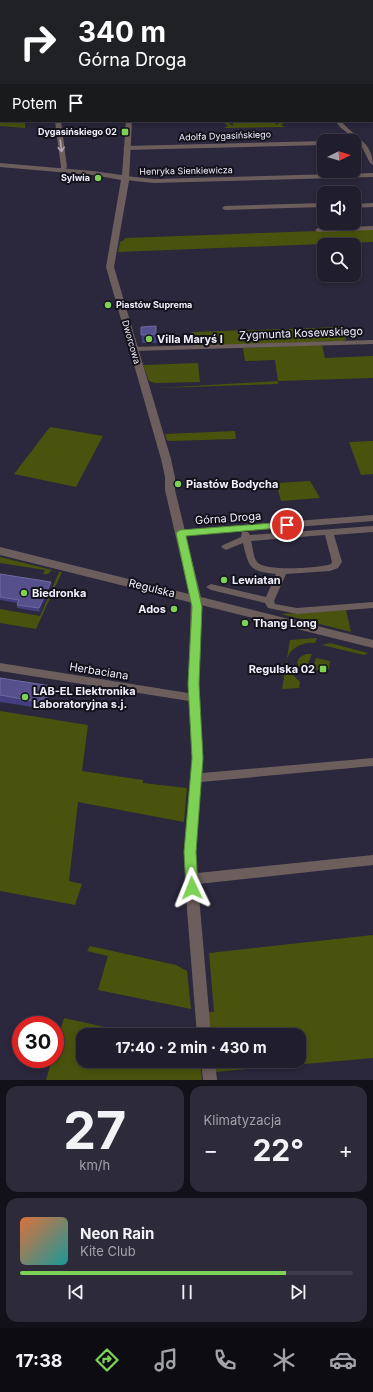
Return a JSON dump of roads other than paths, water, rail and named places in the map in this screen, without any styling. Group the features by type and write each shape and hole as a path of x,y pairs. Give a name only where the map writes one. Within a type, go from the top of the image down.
{"street":[{"path":"58,122 64,167 62,170"},
{"name":"Dworcowa","path":"129,122 126,148 126,178 110,263 113,280 166,459 170,477 170,490 196,599"},
{"path":"339,122 362,142 373,164"},
{"path":"362,142 371,141"},
{"name":"Adolfa Dygasińskiego","path":"126,148 317,143"},
{"name":"Henryka Sienkiewicza","path":"0,165 62,170 154,182 373,175"},
{"path":"361,205 373,204"},
{"path":"308,207 317,206"},
{"path":"225,208 317,206"},
{"path":"361,228 373,228"},
{"name":"Zygmunta Kosewskiego","path":"134,350 373,342"},
{"name":"Górna Droga","path":"180,533 373,518"},
{"path":"244,528 253,565 282,572 330,568 335,566 337,560 329,532"},
{"path":"226,547 246,538 373,529"},
{"name":"Regulska","path":"0,550 373,644"},
{"path":"269,601 282,572"},
{"path":"211,587 269,601 271,606 287,610 373,605"},
{"path":"196,599 194,698 197,738 196,778 190,852 203,1028"},
{"name":"Herbaciana","path":"0,667 194,698"},
{"path":"196,778 373,762"},
{"path":"191,879 373,860"},
{"path":"209,1068 210,1080"}],"place":[{"name":"Dygasińskiego 02","path":"125,132"},
{"name":"Sylwia","path":"98,178"},
{"name":"Piastów Suprema","path":"108,305"},
{"name":"Villa Maryś I","path":"149,339"},
{"name":"Piastów Bodycha","path":"178,484"},
{"name":"Lewiatan","path":"224,580"},
{"name":"Biedronka","path":"24,593"},
{"name":"Ados","path":"174,609"},
{"name":"Thang Long","path":"245,623"},
{"name":"Regulska 02","path":"323,669"},
{"name":"LAB-EL Elektronika Laboratoryjna s.j.","path":"25,697"}]}
